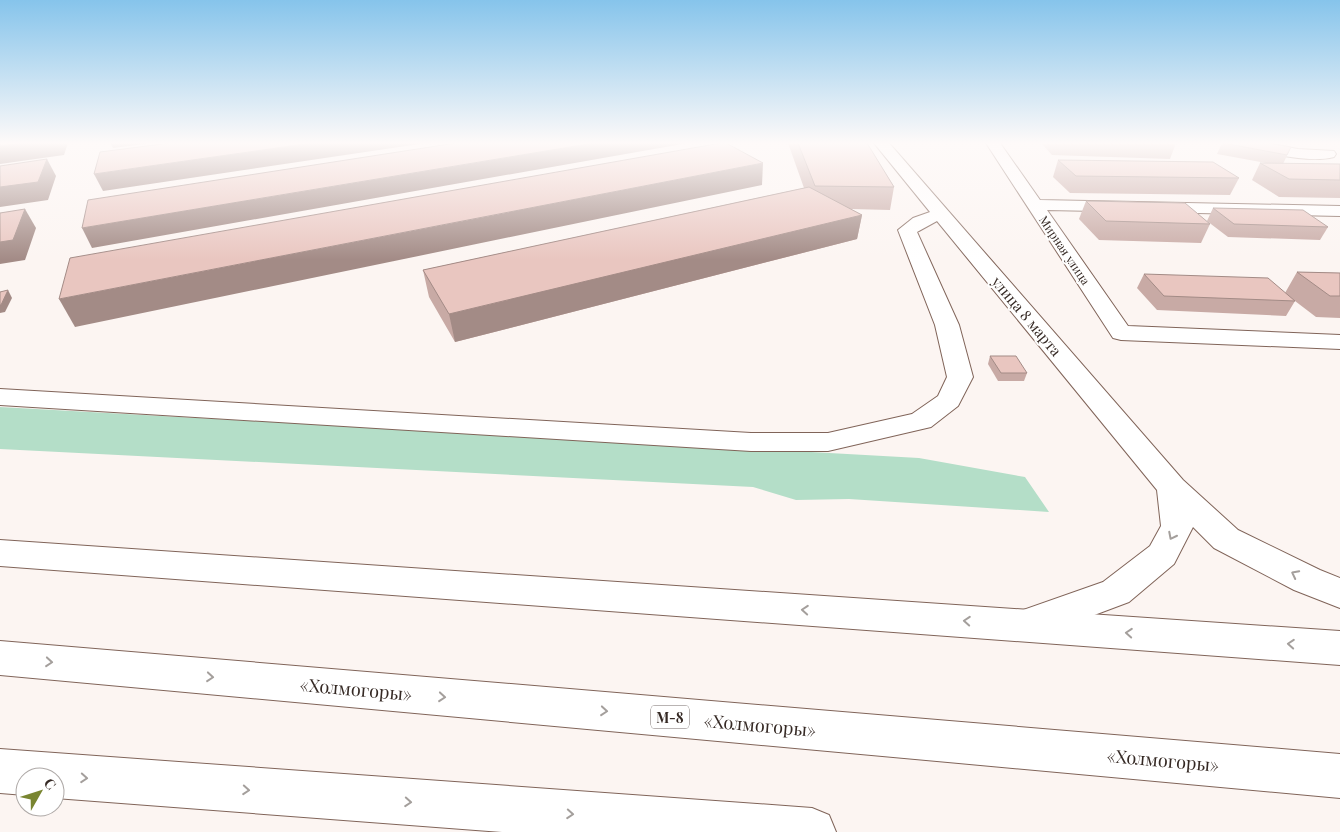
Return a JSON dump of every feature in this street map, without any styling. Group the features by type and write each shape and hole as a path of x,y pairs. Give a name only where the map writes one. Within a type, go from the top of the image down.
{"main road":[{"name":"улица 8 марта","path":"914,182 1172,488 1226,539 1307,580 1340,594"},
{"name":"Мирная улица","path":"1019,182 1121,333 1340,342"},
{"path":"1035,205 1340,211"},
{"path":"0,397 751,442 828,442 921,421 949,400 960,377 947,325 906,230 919,222 941,214"},
{"path":"1023,625 1116,592 1162,555 1176,526 1172,488"},
{"path":"0,554 1340,648"},
{"name":"«Холмогоры»","path":"0,658 1340,776"},
{"path":"0,771 812,832"}],"green space":[{"path":"0,407 919,458 1025,477 1049,512 849,499 796,500 753,487 0,449"}],"building":[{"path":"0,182 38,182 38,182 0,187"},
{"path":"205,182 360,182 82,228 88,200"},
{"path":"501,182 666,182 59,299 70,258"},
{"path":"813,182 891,182 894,187 815,186"},
{"path":"809,187 862,215 449,314 423,270"},
{"path":"1086,201 1185,203 1210,224 1106,221"},
{"path":"1213,208 1303,210 1328,227 1234,224"},
{"path":"25,209 13,240 0,242 0,213"},
{"path":"1297,272 1340,273 1340,296 1330,296"},
{"path":"1144,274 1268,278 1295,301 1164,296"},
{"path":"8,290 1,305 0,305 0,292"},
{"path":"990,356 1016,356 1027,373 1001,373"}]}
